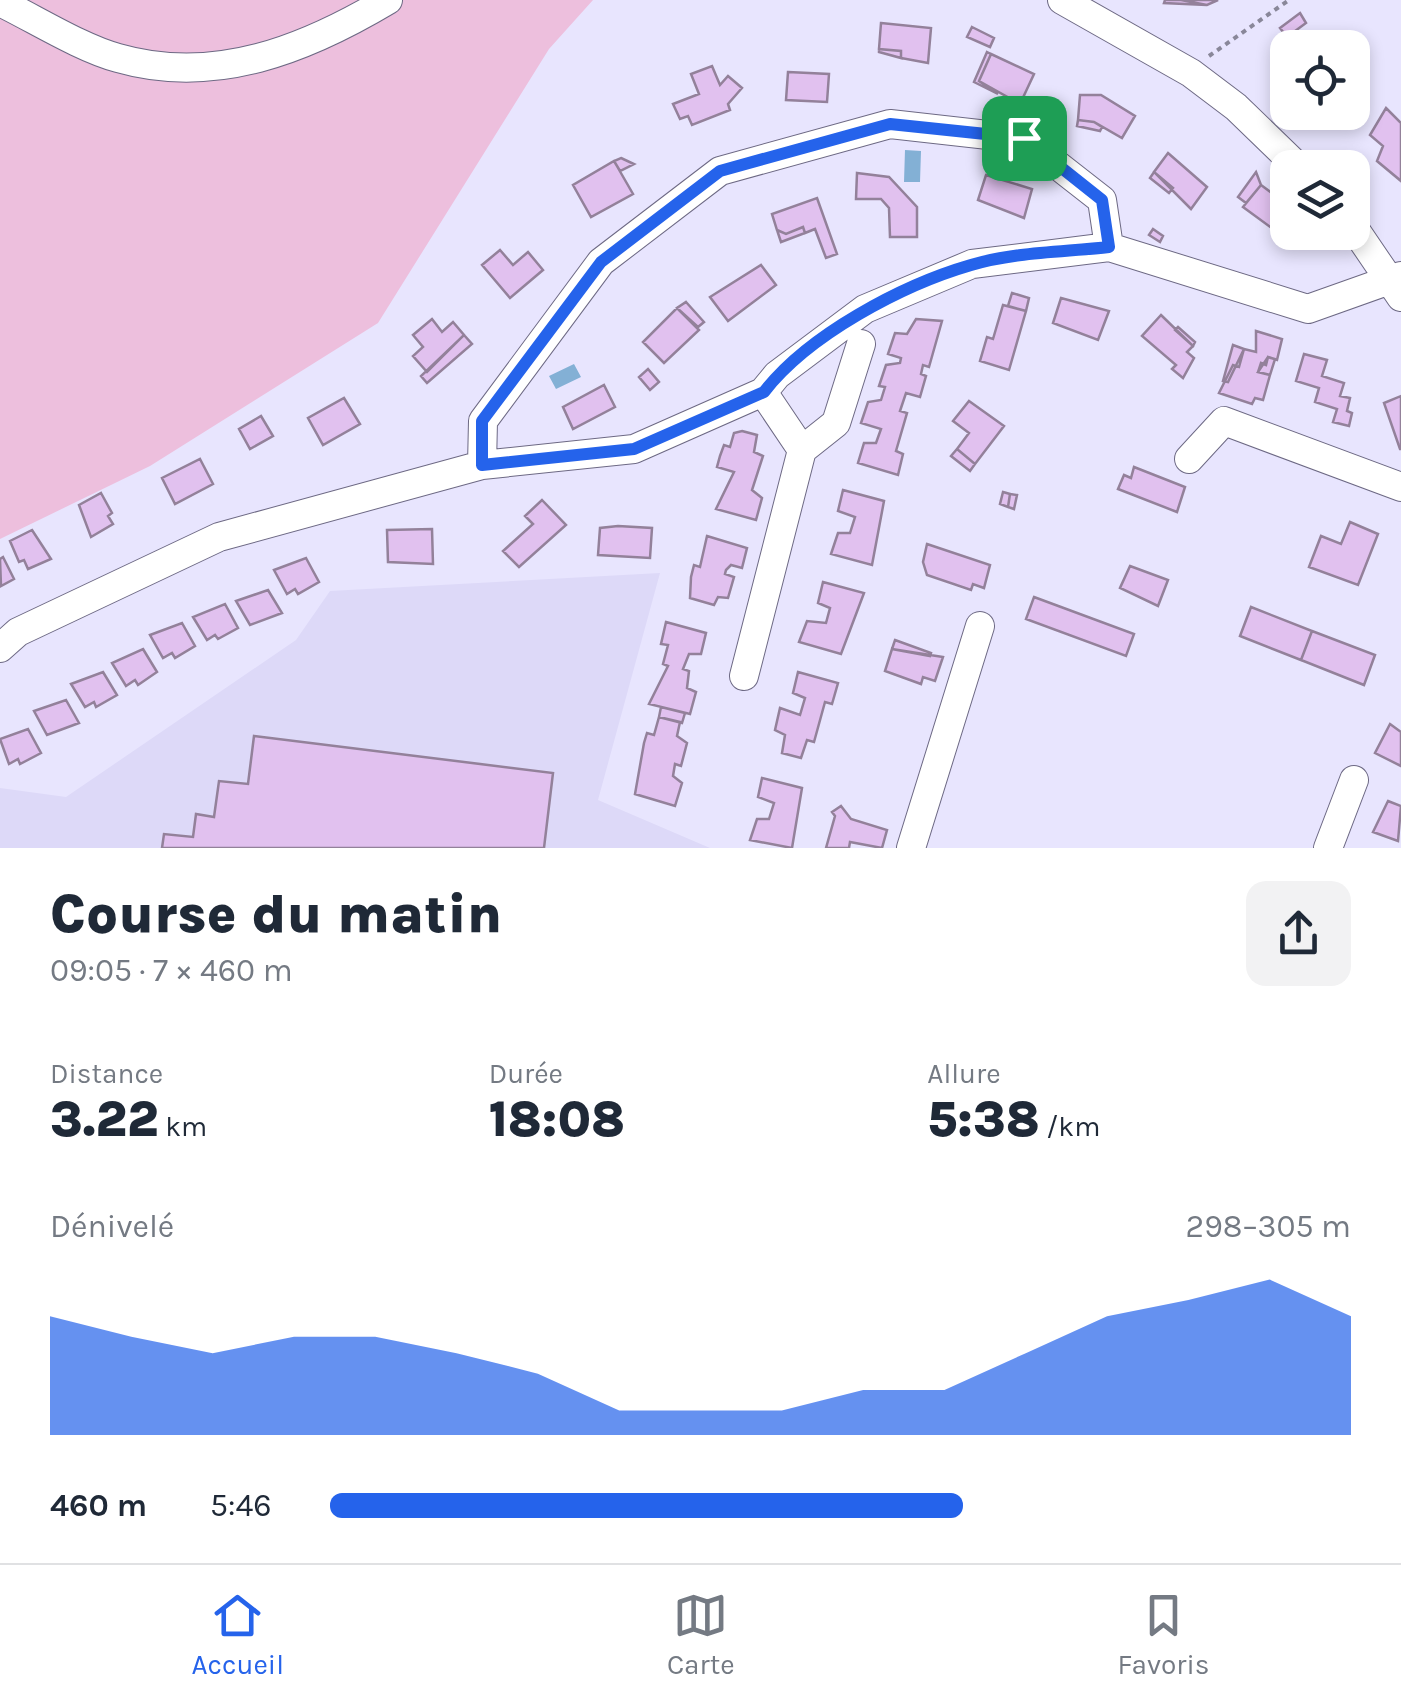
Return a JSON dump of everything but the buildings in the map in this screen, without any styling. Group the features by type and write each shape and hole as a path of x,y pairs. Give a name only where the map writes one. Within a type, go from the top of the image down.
{"street":[{"path":"0,2 116,58 183,70 248,63 336,31 388,0"},
{"path":"1062,0 1191,73 1280,150"},
{"path":"482,465 482,421 601,262 720,171 890,124 1024,138 1102,200 1109,247"},
{"path":"0,648 18,632 219,537 482,465 634,449 764,392 777,375 865,309 972,264 1109,247 1308,309 1398,284 1370,248"},
{"path":"744,676 802,450 836,422 861,344"},
{"path":"764,392 802,450"},
{"path":"1188,459 1224,421 1401,487"},
{"path":"911,848 980,626"},
{"path":"1328,848 1354,780"}],"path":[{"path":"1191,73 1289,0"}],"shaded area":[{"path":"0,0 593,0 549,49 378,323 150,466 0,539"},
{"path":"660,573 598,800 710,848 0,848 0,788 66,797 296,640 330,591"}],"water":[{"path":"905,150 921,151 920,182 904,182"},
{"path":"574,364 581,377 556,389 549,376"}],"route":[{"path":"890,124 1024,138 1102,200 1109,247 972,264 865,309 777,375 764,392 634,449 482,465 482,421 601,262 720,171 890,124"}]}
